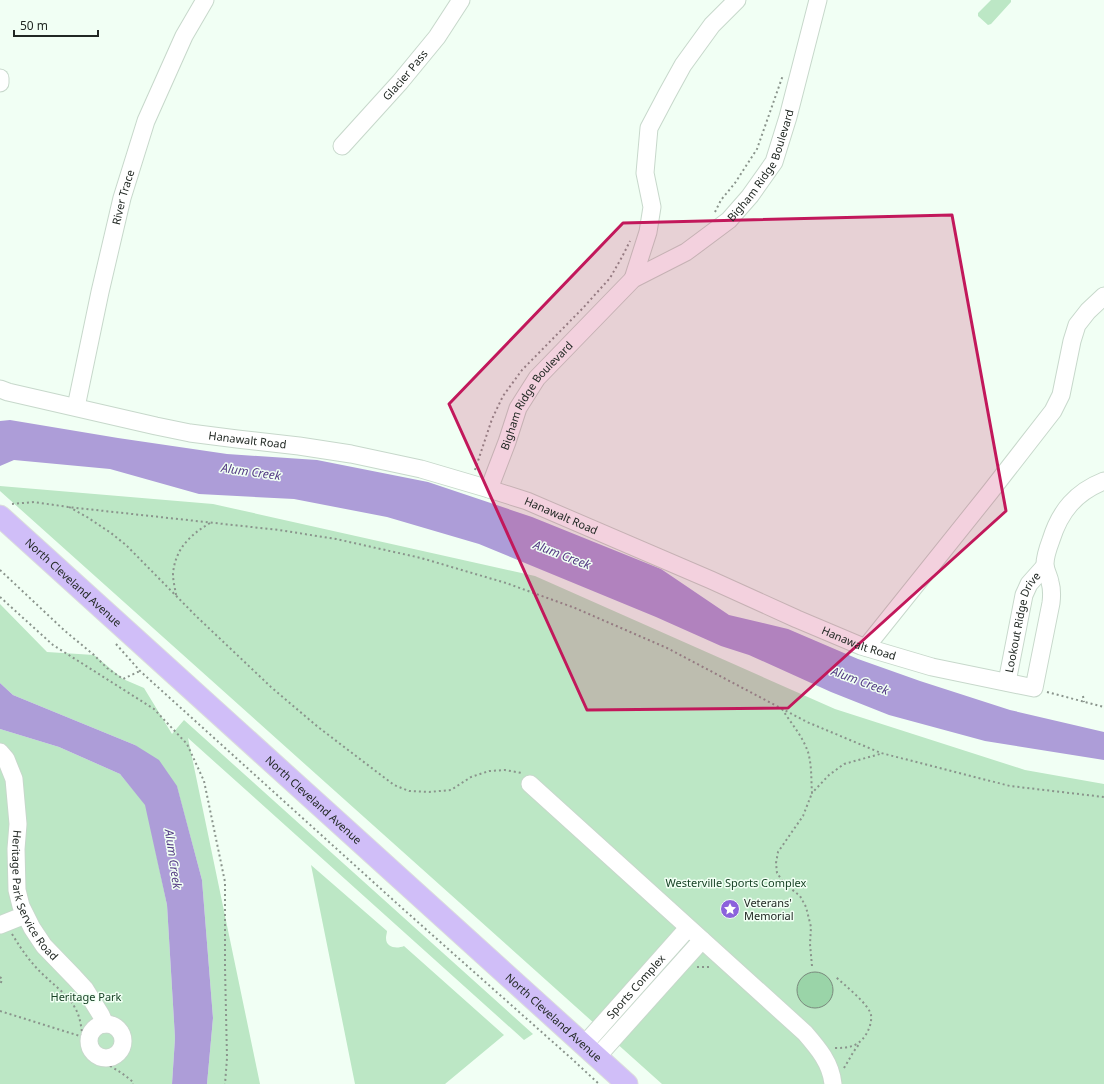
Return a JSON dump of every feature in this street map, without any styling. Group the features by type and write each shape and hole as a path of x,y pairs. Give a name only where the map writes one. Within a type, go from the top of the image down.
{"main road":[{"name":"North Cleveland Avenue","path":"6,510 114,631 627,1084"}],"street":[{"name":"River Trace","path":"76,407 100,292 122,198 144,128 184,36 205,0"},
{"name":"Glacier Pass","path":"342,146 400,82 437,37 461,0"},
{"name":"Bigham Ridge Boulevard","path":"633,279 648,232 652,207 645,173 650,128 683,65 712,25 737,0"},
{"name":"Bigham Ridge Boulevard","path":"489,489 518,408 537,378 633,279 686,252 730,220 750,196 774,162 788,117 818,0"},
{"path":"0,78 0,83"},
{"path":"642,251 650,261 659,266"},
{"path":"866,647 990,492 1053,410 1061,395 1072,341 1077,325 1088,311 1104,296"},
{"name":"Hanawalt Road","path":"0,389 190,433 237,440 299,446 351,454 421,469 527,501 711,580 797,619 866,647 932,667 1034,688"},
{"name":"Lookout Ridge Drive","path":"1034,688 1052,592 1045,566 1048,549 1054,530 1068,505 1087,489 1104,480"},
{"name":"Lookout Ridge Drive","path":"1007,682 1024,595 1029,584 1045,566"},
{"name":"Heritage Park Service Road","path":"0,752 6,759 14,778 18,824 16,849 17,890 21,906 32,928 44,946 85,989 102,1016 105,1024"},
{"path":"527,779 688,928 805,1033 826,1060 833,1080 838,1078"},
{"path":"3,924 25,915"},
{"name":"Sports Complex","path":"590,1051 688,928"},
{"name":"Sports Complex","path":"590,1051 702,940"}],"path":[{"path":"713,217 721,200 735,183 757,149 785,72"},
{"path":"6,510 34,502 68,507 133,513 278,530 336,539 421,558 506,583 575,608 660,645 807,722 881,753 1010,786 1104,797"},
{"path":"68,507 87,517 126,545 196,616 271,687 318,727 394,785 409,791 429,792 451,790 471,777 489,771 505,770 527,779"},
{"path":"176,595 173,575 176,560 183,545 199,530 211,523"},
{"path":"0,570 107,668 123,679 140,671"},
{"path":"0,597 53,645 154,709 187,744 190,750 204,781 225,882 227,1058 225,1084"},
{"path":"114,631 140,671 599,1084"},
{"path":"1034,688 1104,707"},
{"path":"1083,696 1084,702"},
{"path":"782,708 800,736 808,752 811,768 812,793"},
{"path":"812,966 810,944 811,927 806,907 800,896 784,884 777,873 776,862 778,852 803,816 812,793 829,775 844,764 881,753"},
{"path":"3,924 22,952 76,1008 85,1048 95,1059 124,1074 133,1082 133,1084"},
{"path":"835,976 863,1002 871,1016 867,1033 838,1078"},
{"path":"0,977 2,979 0,986"},
{"path":"0,1011 83,1037"},
{"path":"830,1044 835,1048 844,1048 852,1047 861,1042"}],"highlighted area":[{"path":"952,215 1006,511 788,708 587,710 449,404 623,223"}],"green space":[{"path":"991,0 1011,0 1011,2 991,24 988,25 978,16 978,13"},
{"name":"Westerville Sports Complex","path":"0,486 213,504 535,576 835,709 1025,770 1104,784 1104,1084 662,1084 0,491"},
{"path":"0,604 47,652 94,655 123,679 144,688 172,734 184,720 533,1034 524,1040 188,738 260,1084 207,1084 213,1018 202,880 177,787 135,745 13,695 0,683"},
{"name":"Heritage Park","path":"0,729 59,747 120,774 146,805 167,905 175,1038 172,1084 0,1084"},
{"path":"311,865 387,931 386,941 390,946 404,946 504,1035 445,1084 355,1084"}],"water":[{"name":"Alum Creek","path":"10,420 227,454 317,460 428,482 532,517 661,569 729,615 788,629 858,659 1010,710 1104,732 1104,760 985,741 889,715 831,692 749,655 721,646 656,617 479,544 387,517 294,499 199,494 110,469 14,460 0,466 0,421"},
{"name":"Alum Creek","path":"0,683 13,695 135,745 159,760 177,786 202,880 213,1018 207,1084 172,1084 175,1038 167,905 145,805 120,774 59,747 0,729"}],"building":[{"path":"819,972 828,977 832,983 832,997 828,1003 819,1008 811,1008 802,1003 798,997 797,986 802,977 808,973"}],"place":[{"name":"Veterans' Memorial","path":"730,909"}]}
